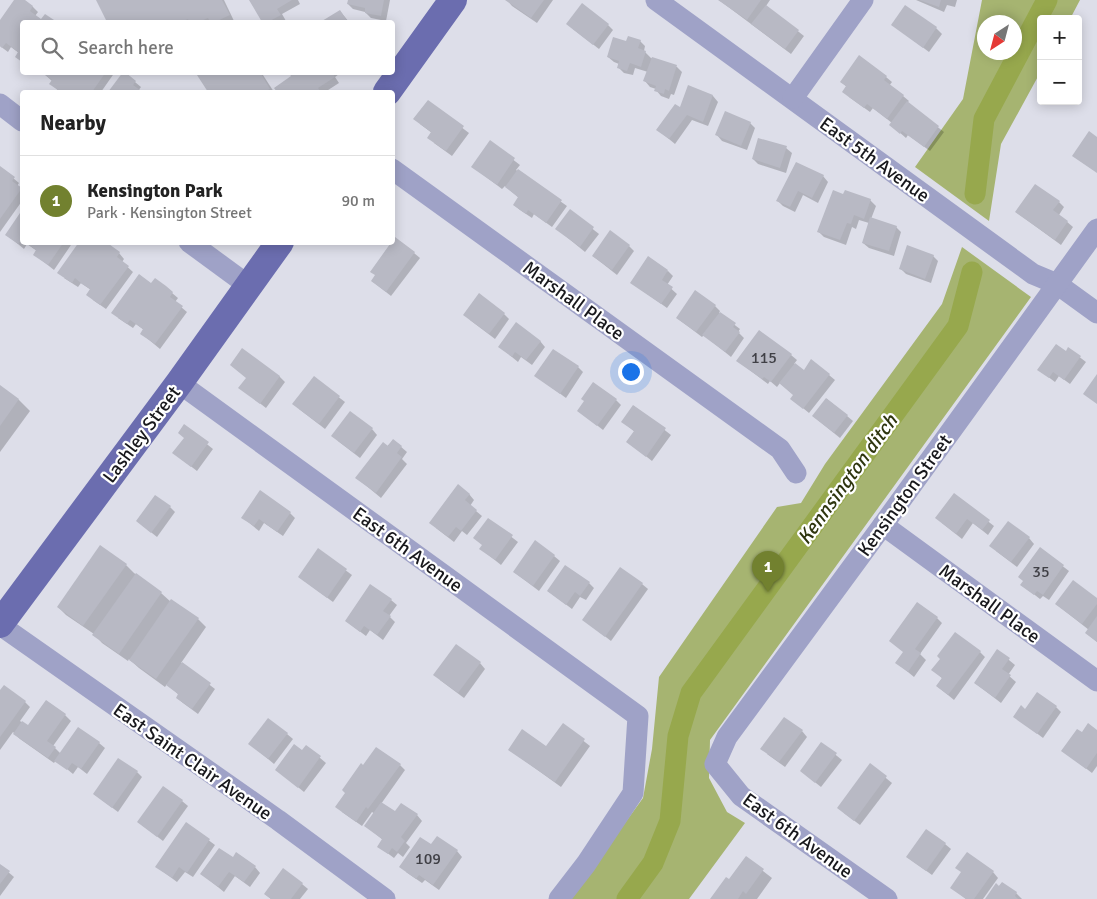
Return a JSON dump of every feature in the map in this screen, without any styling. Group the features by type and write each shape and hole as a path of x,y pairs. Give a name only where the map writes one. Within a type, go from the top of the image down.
{"main road":[{"path":"388,90 453,0"},
{"name":"Lashley Street","path":"0,624 179,383 278,245"}],"street":[{"name":"East 5th Avenue","path":"656,0 1033,274 1057,284 1097,313"},
{"path":"792,98 863,0"},
{"path":"0,104 20,119"},
{"name":"Marshall Place","path":"395,171 780,449 796,473"},
{"name":"Kensington Street","path":"715,764 727,737 1097,229"},
{"path":"193,245 249,286"},
{"name":"East 6th Avenue","path":"179,383 638,716 633,792 586,864 559,899"},
{"name":"Marshall Place","path":"883,525 1097,681"},
{"name":"East Saint Clair Avenue","path":"0,624 278,820 385,899"},
{"name":"East 6th Avenue","path":"715,764 741,796 887,899"}],"green space":[{"path":"982,0 1080,0 1072,15 1037,15 1037,78 1001,144 989,221 915,167 963,99 977,26 977,60 1022,60 1022,15 979,15"},
{"path":"962,247 1031,297 710,740 709,778 727,812 745,823 689,899 570,899 643,798 652,749 659,677 777,507 801,503 825,464 942,304"}],"building":[{"path":"14,0 25,0 33,6 30,11 41,19 45,14 54,20 20,20 20,61 15,57 18,52 6,43 2,48 0,46 0,20"},
{"path":"96,0 222,0 230,15 219,20 209,20 208,18 204,20 106,20"},
{"path":"249,0 292,0 277,9 281,15 272,20 261,20"},
{"path":"348,0 384,0 381,16 365,13 365,8 347,4"},
{"path":"505,0 544,0 531,18"},
{"path":"718,0 761,0 747,20"},
{"path":"919,0 941,0 939,7"},
{"path":"582,3 609,24 593,45 566,24"},
{"path":"766,5 799,30 785,49 751,24"},
{"path":"905,5 937,27 923,48 891,25"},
{"path":"340,10 347,20 324,20"},
{"path":"628,36 641,40 638,48 646,51 641,67 630,63 627,71 617,68 619,61 607,57 613,37 626,41"},
{"path":"859,55 887,76 884,80 904,95 887,119 867,104 864,108 842,92 846,86 840,82"},
{"path":"652,57 677,65 669,91 665,89 664,94 654,91 656,86 643,81"},
{"path":"45,75 104,75 93,90 58,90 49,84 52,80"},
{"path":"121,75 129,75 136,81 133,85 140,90 110,90"},
{"path":"197,75 262,75 270,89 268,90 207,90"},
{"path":"334,75 335,77 318,88 320,90 276,90 274,88 291,76"},
{"path":"688,85 713,95 703,122 687,115 669,139 656,130 675,104 680,107"},
{"path":"428,100 464,126 446,151 427,138 431,132 413,119"},
{"path":"907,101 939,126 924,147 902,131 900,134 889,125"},
{"path":"725,111 751,122 741,146 715,135"},
{"path":"1089,131 1097,137 1097,173 1072,156"},
{"path":"758,138 787,146 780,168 752,159"},
{"path":"490,140 515,158 497,185 471,167"},
{"path":"796,162 824,175 812,198 798,191 790,207 776,201"},
{"path":"0,166 15,177 12,181 20,187 20,191 0,219"},
{"path":"518,169 562,200 546,223 528,210 526,214 513,205 518,197 505,187"},
{"path":"1035,184 1060,201 1053,210 1068,221 1055,240 1015,212"},
{"path":"833,190 843,194 845,190 871,199 864,219 854,215 851,224 847,223 840,240 817,232"},
{"path":"570,209 594,227 580,247 555,229"},
{"path":"20,213 20,241 18,244 5,235"},
{"path":"870,217 897,226 889,251 862,243"},
{"path":"610,230 630,245 612,270 592,256"},
{"path":"395,237 415,252 386,292 371,281 375,275 370,272 389,245 395,245"},
{"path":"29,245 62,245 48,265 33,255 36,250"},
{"path":"77,245 110,245 120,252 117,257 129,266 100,305 86,295 90,289 75,278 72,283 57,273"},
{"path":"907,245 934,255 925,279 899,269"},
{"path":"648,256 668,270 662,280 673,287 661,304 630,283"},
{"path":"139,274 151,283 155,278 166,286 173,292 170,297 183,306 155,344 140,334 143,329 130,320 127,324 111,313"},
{"path":"695,290 716,305 696,332 676,318"},
{"path":"479,293 505,313 489,334 463,315"},
{"path":"720,312 736,323 733,327 740,332 725,352 702,335"},
{"path":"516,322 541,341 526,360 515,352 512,357 498,347"},
{"path":"759,330 792,354 771,382 764,377 762,379 736,361"},
{"path":"1056,344 1066,351 1068,347 1081,356 1064,380 1053,372 1049,378 1037,370"},
{"path":"242,348 280,376 260,404 238,388 246,378 230,365"},
{"path":"553,349 579,366 560,394 534,376"},
{"path":"811,359 830,374 803,409 790,399 793,395 779,383 795,363 804,370"},
{"path":"1097,374 1097,404 1083,394"},
{"path":"314,376 340,396 319,424 292,404"},
{"path":"593,382 617,399 597,426 577,411 584,401 581,399"},
{"path":"0,385 19,399 0,426"},
{"path":"826,398 848,415 834,433 812,416"},
{"path":"633,405 666,428 646,457 626,442 634,431 621,422"},
{"path":"350,411 373,428 354,453 331,436"},
{"path":"184,424 209,442 191,467 172,453 184,438 178,433"},
{"path":"393,439 402,446 397,453 402,457 376,493 355,478 383,442 388,446"},
{"path":"458,484 470,494 465,500 477,510 461,531 456,527 448,537 429,523"},
{"path":"260,490 291,512 277,532 259,519 254,526 241,518"},
{"path":"954,493 990,520 982,530 967,519 956,534 935,518"},
{"path":"155,495 171,506 151,533 136,521"},
{"path":"488,518 513,535 495,560 479,549 482,545 473,538"},
{"path":"1008,521 1030,537 1011,562 989,546"},
{"path":"535,540 555,555 533,586 513,572"},
{"path":"100,545 127,564 83,626 57,607"},
{"path":"1040,547 1064,565 1043,595 1037,591 1034,595 1020,585 1023,581 1018,577"},
{"path":"318,548 347,569 327,598 298,577"},
{"path":"565,565 590,582 580,596 575,592 566,605 547,591"},
{"path":"620,567 643,583 605,637 582,620"},
{"path":"136,573 162,592 119,654 92,635"},
{"path":"1073,580 1097,598 1097,604 1082,624 1055,604"},
{"path":"370,584 392,599 383,611 391,616 377,635 364,626 360,632 345,621"},
{"path":"171,599 199,618 156,679 129,660"},
{"path":"917,602 938,617 915,649 921,653 908,672 895,663 903,652 889,641"},
{"path":"1097,616 1097,642 1085,633"},
{"path":"955,632 981,651 948,695 936,686 942,678 931,670 940,659 937,656"},
{"path":"456,644 481,662 458,693 433,675"},
{"path":"997,649 1010,658 1002,669 1011,675 995,698 974,683"},
{"path":"182,662 211,683 192,709 176,698 178,694 166,685"},
{"path":"4,685 26,701 0,737 0,690"},
{"path":"1037,692 1057,706 1037,734 1013,717 1021,705 1025,709"},
{"path":"46,700 66,714 47,741 56,747 48,758 13,734 22,721 28,725"},
{"path":"784,717 803,730 779,762 760,749"},
{"path":"268,718 288,733 268,759 248,744"},
{"path":"563,723 585,739 555,782 508,750 522,729 546,746"},
{"path":"1088,723 1097,730 1097,753 1086,769 1061,751 1077,729 1082,732"},
{"path":"78,727 100,742 81,769 72,763 67,770 54,761"},
{"path":"821,742 837,753 815,783 800,771"},
{"path":"294,744 302,750 306,745 321,756 298,788 275,770"},
{"path":"376,747 401,764 368,809 366,807 356,822 335,807 345,793 342,790 361,763 363,765"},
{"path":"118,758 138,771 112,808 93,794"},
{"path":"870,763 887,776 854,821 837,808"},
{"path":"163,786 183,800 157,837 137,822"},
{"path":"381,802 395,811 401,803 418,814 401,837 405,841 397,852 392,848 388,854 377,847 382,839 364,826"},
{"path":"186,822 210,839 187,873 179,867 172,878 155,867"},
{"path":"926,829 946,843 926,871 906,857"},
{"path":"437,836 458,850 433,885 419,875 416,879 399,867 420,837 431,844"},
{"path":"219,848 233,857 236,852 256,866 244,882 229,872 218,887 200,874"},
{"path":"967,852 994,871 974,899 966,899 950,888 961,872 955,868"},
{"path":"746,856 764,869 746,894 743,891 738,899 710,899 726,877 729,879"},
{"path":"0,864 10,871 0,884"},
{"path":"283,868 303,883 291,899 271,899 264,894"},
{"path":"1002,882 1017,892 1015,896 1018,899 985,899 996,883 999,886"}],"waterway":[{"name":"Kennsington ditch","path":"975,194 984,119 1047,0"},
{"name":"Kennsington ditch","path":"627,899 653,863 670,821 678,736 691,693 958,326 972,272"}],"place":[{"name":"Kensington Park","path":"768,592"}]}
